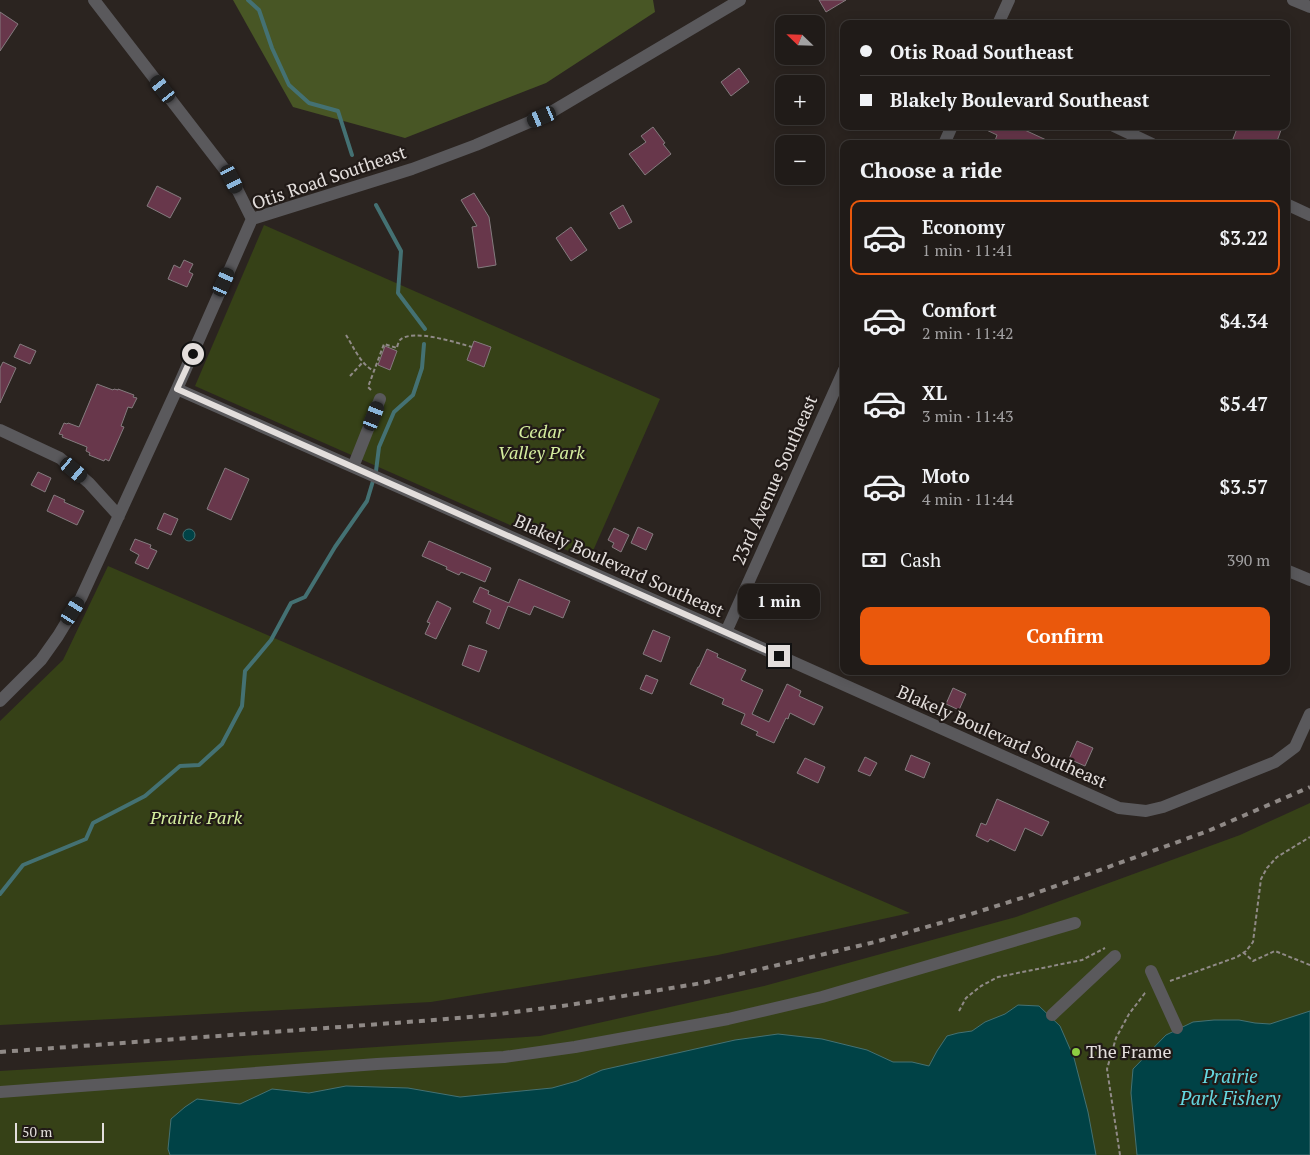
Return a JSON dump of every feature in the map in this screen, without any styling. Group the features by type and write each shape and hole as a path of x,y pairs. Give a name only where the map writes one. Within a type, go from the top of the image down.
{"street":[{"path":"94,0 232,179 252,219"},
{"name":"Otis Road Southeast","path":"0,701 41,660 81,598 177,389 252,219 412,169 476,146 548,114 740,0"},
{"path":"1000,20 1008,0"},
{"path":"1293,0 1310,7"},
{"path":"1122,130 1144,140"},
{"path":"1290,206 1310,215"},
{"name":"23rd Avenue Southeast","path":"726,632 840,379"},
{"name":"Blakely Boulevard Southeast","path":"177,389 1119,808 1146,811 1163,807 1275,762 1295,747 1310,714"},
{"path":"355,468 380,399"},
{"path":"0,430 60,458 89,483 119,516"},
{"path":"1290,572 1310,580"},
{"path":"0,1092 504,1057 574,1047 728,1018 822,997 1075,923"},
{"path":"1052,1015 1110,952"},
{"path":"1151,971 1176,1028"}],"path":[{"path":"346,335 363,362 374,370"},
{"path":"380,399 368,386 384,344 397,348 400,341 410,336 435,337 472,347"},
{"path":"350,376 363,362"},
{"path":"1120,1155 1107,1068 1116,1038 1129,1014 1145,993 1237,957 1246,951 1252,942 1261,879 1267,868 1277,857 1310,837"},
{"path":"1243,952 1253,961 1275,951 1310,965"},
{"path":"959,1011 966,998 981,986 998,977 1082,960 1110,952"}],"green space":[{"path":"233,0 653,0 655,12 546,83 405,138 293,107"},
{"name":"Cedar Valley Park","path":"264,225 660,399 589,560 195,386"},
{"name":"Prairie Park","path":"108,566 910,913 718,955 431,1002 0,1025 0,721 63,660"},
{"path":"1310,803 1310,1155 0,1155 0,1071 540,1036 764,986 1016,917 1240,835"}],"water":[{"path":"191,529 194,530 194,540 187,541 184,540 183,533 184,530"},
{"path":"1018,1005 1039,1006 1060,1026 1074,1058 1088,1112 1096,1155 170,1155 168,1149 171,1119 197,1099 240,1104 272,1089 309,1093 346,1086 408,1088 460,1097 552,1088 577,1081 602,1070 735,1040 778,1034 822,1039 867,1050 893,1062 912,1062 929,1066 947,1036 972,1031"},
{"name":"Prairie Park Fishery","path":"1310,1011 1310,1155 1137,1155 1131,1093 1133,1069 1166,1035 1193,1022 1239,1020 1270,1024"}],"building":[{"path":"819,0 846,0 826,12"},
{"path":"0,12 18,24 0,51"},
{"path":"739,68 749,82 731,96 721,82"},
{"path":"653,127 671,154 645,175 629,154 646,142 641,136"},
{"path":"986,130 1025,130 1046,140 995,140 997,135"},
{"path":"1236,130 1281,130 1277,140 1233,139"},
{"path":"157,186 181,198 170,218 147,206"},
{"path":"474,193 489,217 496,265 478,268 472,227 477,226 461,200"},
{"path":"623,205 632,222 619,229 610,213"},
{"path":"571,227 587,250 571,261 556,238"},
{"path":"184,260 193,264 189,272 193,274 187,287 168,279 174,265 180,268"},
{"path":"474,341 491,347 484,367 467,360"},
{"path":"20,344 36,351 30,364 14,357"},
{"path":"385,346 397,351 390,370 378,365"},
{"path":"3,362 16,368 0,403 0,368"},
{"path":"97,384 113,390 118,389 137,398 132,408 128,407 121,426 124,427 109,461 89,455 90,453 86,451 87,447 59,434 64,423 79,427"},
{"path":"225,468 249,479 231,520 207,509"},
{"path":"38,472 51,478 45,492 31,485"},
{"path":"54,495 84,511 77,525 47,511"},
{"path":"164,513 178,519 171,535 157,529"},
{"path":"638,527 653,534 646,550 631,543"},
{"path":"614,528 629,535 621,552 612,547 614,543 608,540"},
{"path":"135,539 151,545 150,548 157,551 148,569 135,563 139,555 130,550"},
{"path":"429,541 491,568 485,582 461,572 459,575 446,569 447,567 422,556"},
{"path":"519,579 570,601 563,618 534,606 530,615 508,606 499,629 486,623 491,610 473,602 480,587 489,591 488,594 509,603"},
{"path":"437,601 451,608 436,639 425,634 430,623 427,622"},
{"path":"653,630 670,637 661,662 643,654"},
{"path":"469,645 487,651 479,672 462,665"},
{"path":"707,649 718,654 717,657 746,670 741,680 763,690 752,714 769,722 787,684 801,691 799,696 823,707 814,725 790,713 774,743 756,735 758,732 741,724 745,714 722,704 724,699 690,684"},
{"path":"646,675 658,680 652,694 640,689"},
{"path":"953,688 966,694 959,710 946,704"},
{"path":"1077,741 1093,748 1085,766 1069,759"},
{"path":"911,755 930,763 924,778 905,770"},
{"path":"865,757 877,763 870,776 858,771"},
{"path":"805,758 825,767 818,783 797,773"},
{"path":"997,799 1049,822 1042,836 1025,828 1015,851 990,839 988,842 976,836 981,823 986,825"}],"waterway":[{"path":"248,0 259,10 272,48 289,85 309,103 338,111 352,155"},
{"path":"376,205 401,251 398,293 425,329"},
{"path":"0,894 23,865 86,839 93,823 145,796 180,766 199,765 222,744 242,706 245,671 271,640 291,603 305,597 335,547 367,501 376,471 379,447 394,412 413,395 422,368 424,344"}],"railway":[{"path":"0,1052 492,1015 569,1005 702,983 875,942 1028,896 1208,831 1310,787"}],"place":[{"name":"The Frame","path":"1076,1052"}],"route":[{"path":"193,354 177,389 779,656"}]}
